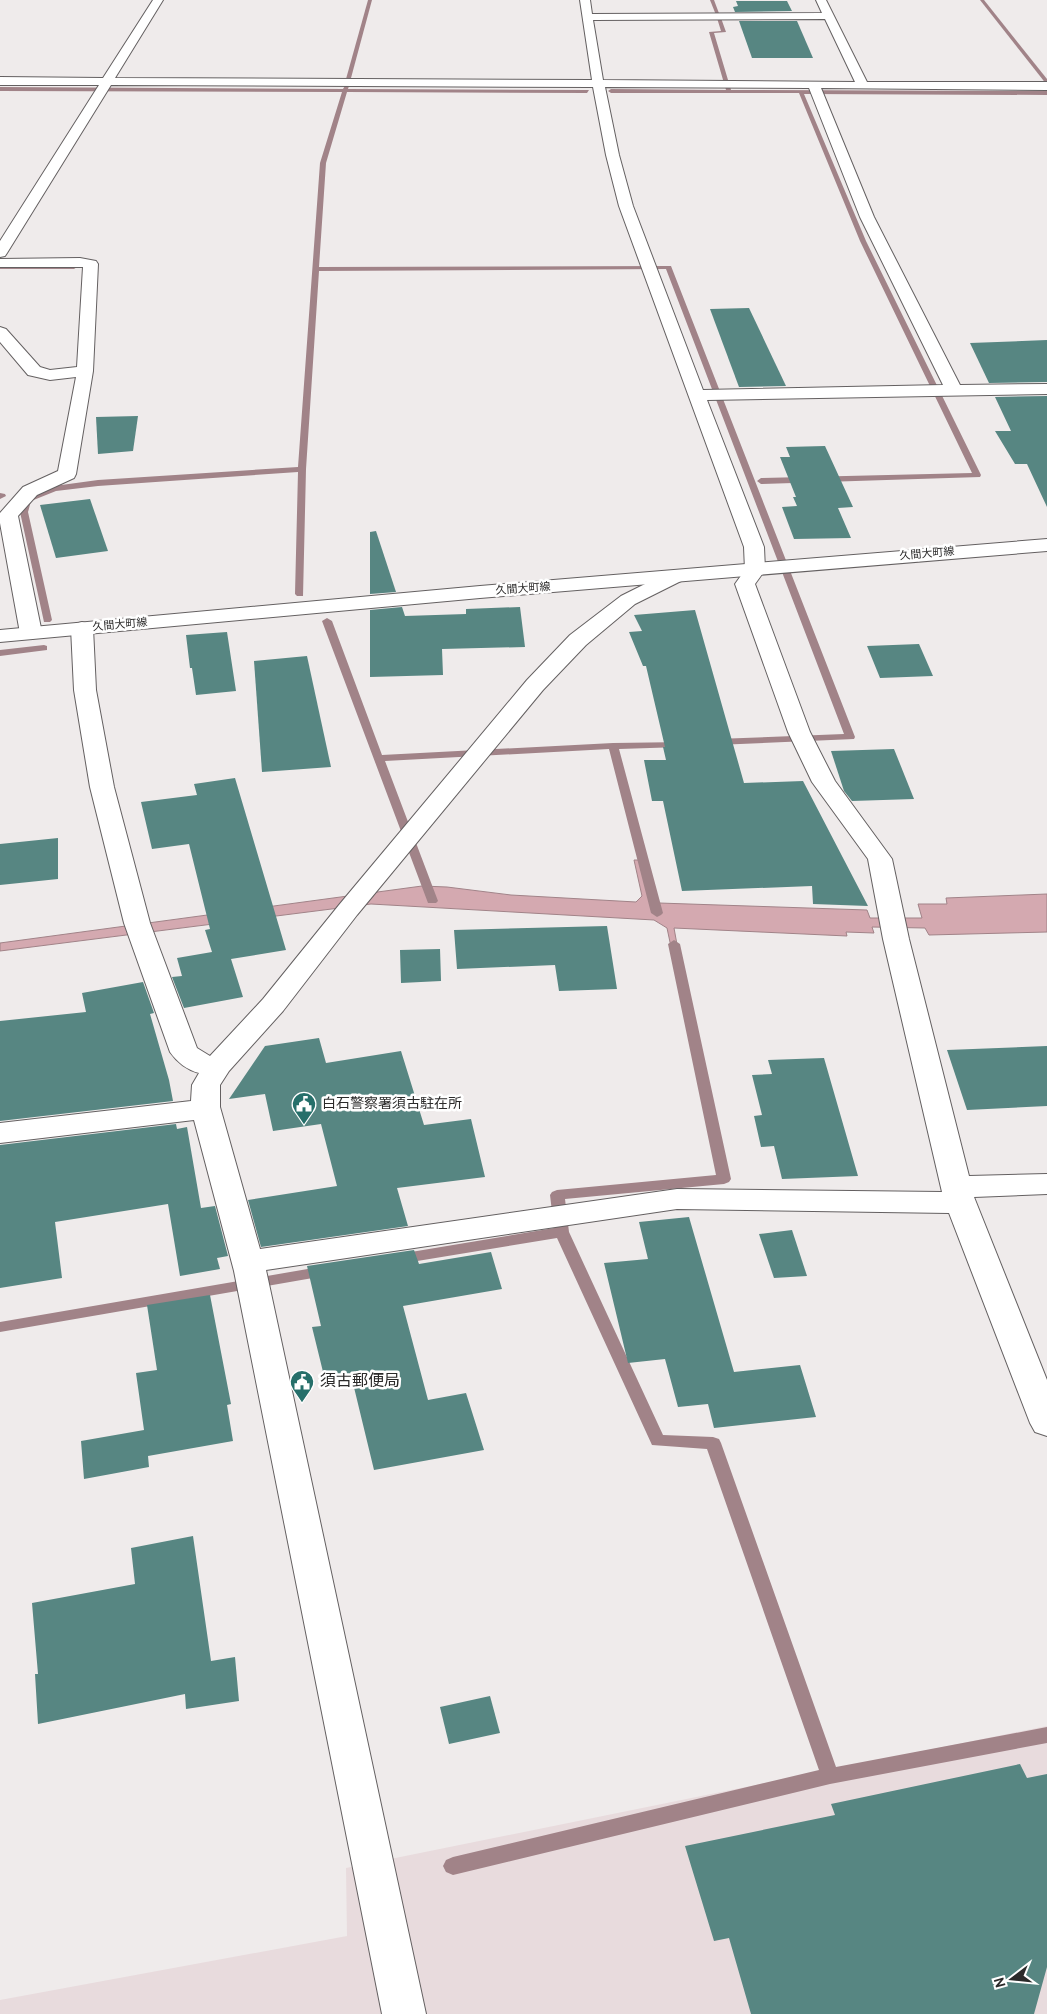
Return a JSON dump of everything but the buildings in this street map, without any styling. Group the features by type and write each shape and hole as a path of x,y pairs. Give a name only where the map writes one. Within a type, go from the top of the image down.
{"street":[{"path":"0,253 158,0"},
{"path":"585,0 616,173 648,267 703,395 754,547 764,569 745,584 803,739 824,782 880,859 892,922 958,1195 1047,1423"},
{"path":"821,0 863,85"},
{"path":"588,16 829,16"},
{"path":"0,81 103,87 599,83 733,84 816,90 863,85 1044,86"},
{"path":"816,90 867,217 942,391"},
{"path":"0,263 80,262 91,264 85,371 67,474 30,491 8,515 31,633"},
{"path":"0,332 34,371 50,375 85,371"},
{"path":"703,395 1047,389"},
{"name":"久間大町線","path":"0,636 480,592 797,567 983,549 1047,546"},
{"path":"404,2014 251,1277 205,1107 206,1086 217,1066 273,1005 355,901 535,685 578,640 628,600 674,577"},
{"path":"82,628 85,690 102,787 140,930 184,1052 200,1064 217,1066"},
{"path":"0,1133 187,1112 205,1107"},
{"path":"251,1277 558,1218 677,1199 958,1195 1047,1184"}],"shaded area":[{"path":"634,860 646,860 653,898 659,903 867,910 870,918 922,918 918,904 947,904 946,898 1047,894 1047,932 929,935 925,928 872,927 874,933 846,932 847,936 674,928 680,961 674,961 667,928 654,920 371,904 0,951 0,943 422,886 447,887 511,895 636,902 642,896"},
{"path":"1047,1726 1047,2014 0,2014 0,2000 347,1936 346,1868"}],"waterway":[{"path":"348,78 370,0"},
{"path":"712,0 718,15"},
{"path":"982,0 1047,83"},
{"path":"719,18 724,32 711,32 729,92"},
{"path":"345,90 346,86"},
{"path":"0,89 345,90"},
{"path":"316,269 323,163 345,90"},
{"path":"345,90 587,91"},
{"path":"611,91 729,92"},
{"path":"729,92 1047,93"},
{"path":"761,481 977,475 863,241 801,92"},
{"path":"0,267 74,267"},
{"path":"316,269 669,267 850,737 716,742"},
{"path":"302,469 316,269"},
{"path":"47,620 24,512 27,500 54,489 98,483 302,469"},
{"path":"300,594 302,469"},
{"path":"327,621 378,758"},
{"path":"0,653 44,648"},
{"path":"613,746 681,744"},
{"path":"378,758 613,746"},
{"path":"613,746 657,913"},
{"path":"378,758 432,901"},
{"path":"562,1232 557,1195 724,1179 674,944"},
{"path":"399,1259 562,1232"},
{"path":"562,1232 658,1441 713,1443 830,1776"},
{"path":"0,1327 325,1271"},
{"path":"830,1776 1047,1735"},
{"path":"453,1866 830,1776"}],"place":[{"name":"白石警察署須古駐在所","path":"304,1125"},
{"name":"須古郵便局","path":"302,1403"}]}
